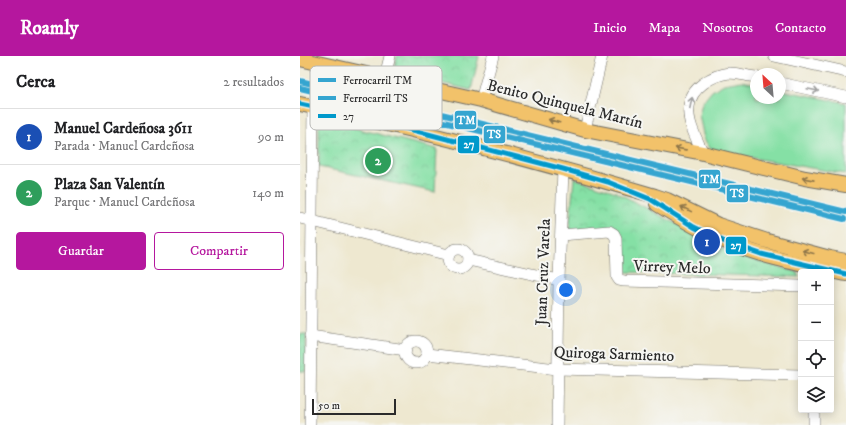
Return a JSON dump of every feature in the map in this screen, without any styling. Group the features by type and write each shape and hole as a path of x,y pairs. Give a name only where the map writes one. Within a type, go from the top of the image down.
{"main road":[{"name":"Benito Quinquela Martín","path":"300,59 331,66"},
{"name":"Benito Quinquela Martín","path":"442,91 481,100 585,130 703,154 805,178 846,185"},
{"path":"413,130 563,169 655,196 667,200 718,225 830,258 846,261"},
{"path":"608,182 650,199 694,227 723,241 761,254 815,269"},
{"path":"834,272 846,274"}],"street":[{"path":"387,66 390,56"},
{"path":"481,100 493,56"},
{"path":"585,130 602,56"},
{"path":"774,56 790,58 846,72"},
{"path":"703,154 693,131 690,118 689,106 692,96 698,88 716,76 728,73 750,77"},
{"path":"786,84 846,97"},
{"path":"306,105 312,220 310,425"},
{"name":"Juan Cruz Varela","path":"557,425 559,280 563,169"},
{"path":"300,218 449,255 453,250 462,250 467,254 468,260 559,280"},
{"name":"Virrey Melo","path":"561,235 609,231 614,234 616,238 617,277 619,280 798,286"},
{"name":"Quiroga Sarmiento","path":"310,336 406,350 406,354 410,360 416,363 423,360 427,354 557,370 798,375"},
{"path":"814,413 814,425"}],"green space":[{"path":"397,56 479,56 471,90 442,83 442,66 395,66"},
{"path":"742,81 750,83 750,104 786,104 786,91 846,103 846,174 712,151 704,139 699,115 702,103 712,91 724,84"},
{"path":"319,130 362,130 437,149 435,192 319,167"},
{"path":"574,178 616,192 718,246 746,258 797,272 798,277 623,272 621,234 616,228 569,231"},
{"path":"300,334 306,334 306,371 300,371"}],"rail line":[{"name":"TM","path":"300,81 310,83"},
{"name":"TS","path":"300,88 310,90"},
{"name":"TM","path":"442,114 846,212"},
{"name":"TS","path":"442,122 844,219"}],"transit line":[{"name":"27","path":"300,104 310,106"},
{"name":"27","path":"413,130 608,182 650,199 694,227 723,241 761,254 846,274"}],"place":[{"name":"Plaza San Valentín","path":"378,161"},
{"name":"Manuel Cardeñosa 3611","path":"707,242"}]}
